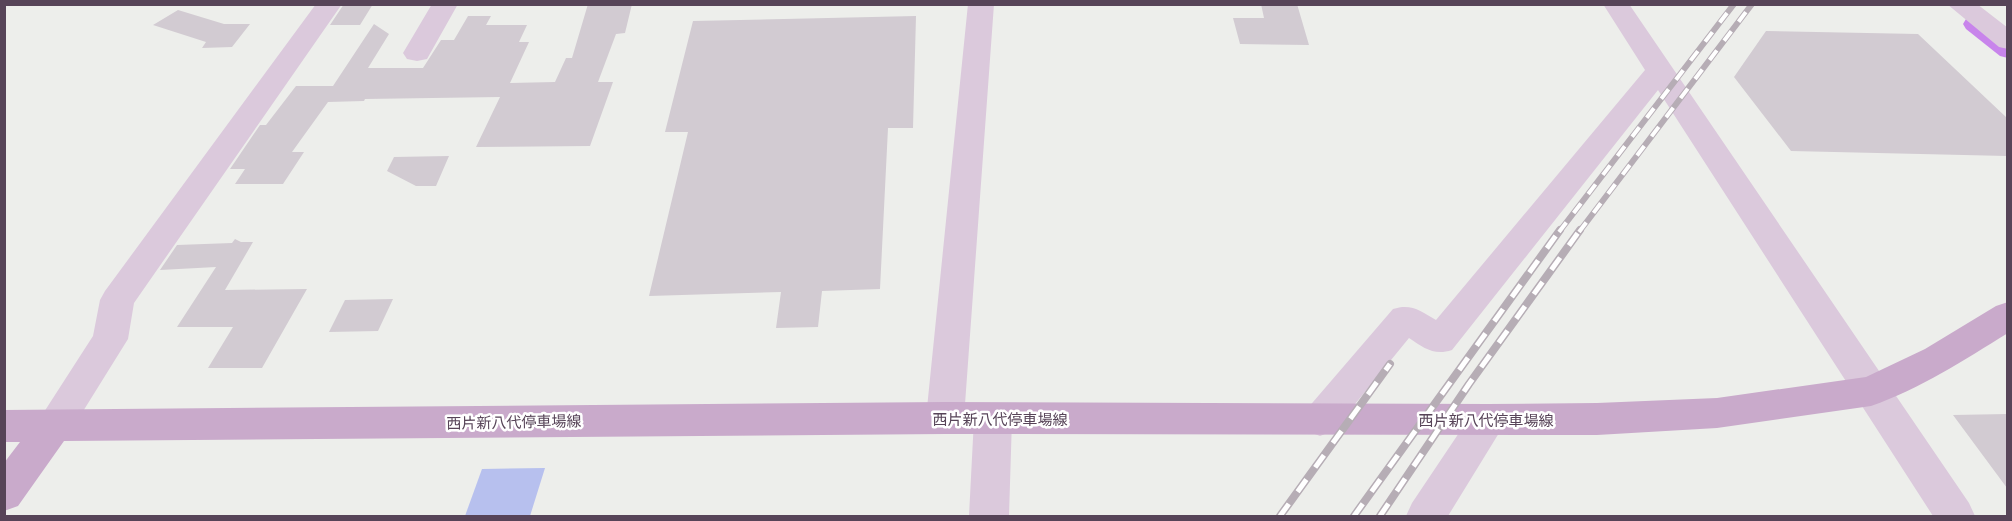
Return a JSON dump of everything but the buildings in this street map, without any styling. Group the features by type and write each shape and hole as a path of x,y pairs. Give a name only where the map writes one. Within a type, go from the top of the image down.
{"main road":[{"name":"西片新八代停車場線","path":"4,426 945,418 1488,420 1597,419 1717,413 1871,391 1938,359 2007,315"},
{"path":"4,494 54,426"}],"street":[{"path":"54,426 110,339 117,300 329,4"},
{"path":"417,53 445,4"},
{"path":"945,418 981,4"},
{"path":"1616,4 1954,516"},
{"path":"1960,4 2007,41"},
{"path":"1320,420 1406,318 1440,339 1659,70"},
{"path":"989,516 993,419"},
{"path":"1426,516 1488,420"}],"shaded area":[{"path":"545,468 530,516 465,516 482,469"}],"waterway":[{"path":"1974,24 2008,51"}],"railway":[{"path":"1559,232 1734,4"},
{"path":"1579,232 1752,4"},
{"path":"1354,516 1560,230"},
{"path":"1380,516 1469,384 1580,230"},
{"path":"1280,516 1390,364"}]}
